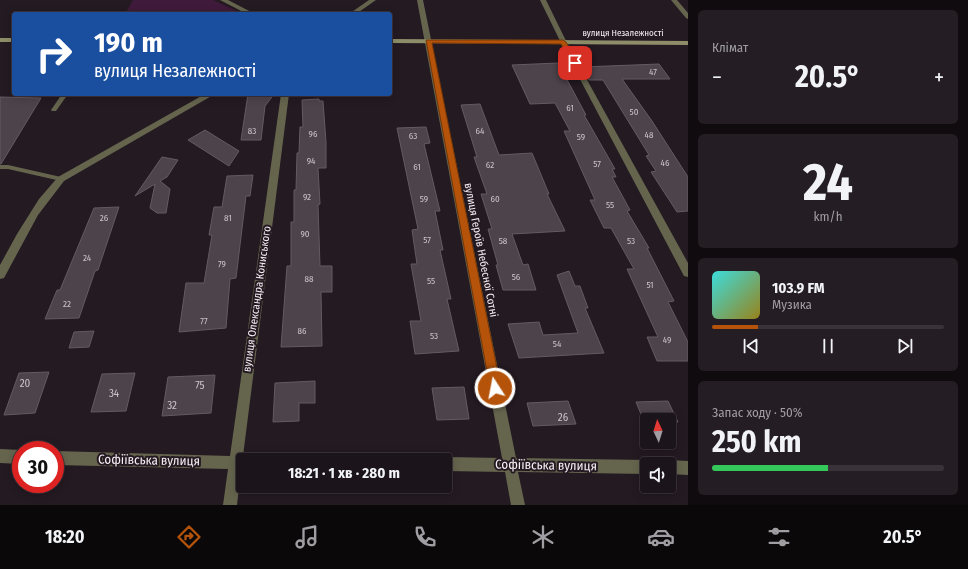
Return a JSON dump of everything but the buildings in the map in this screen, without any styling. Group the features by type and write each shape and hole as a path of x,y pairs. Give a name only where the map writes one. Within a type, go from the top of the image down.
{"main road":[{"path":"0,40 12,40"},
{"name":"вулиця Незалежності","path":"392,41 688,42"}],"street":[{"path":"223,0 248,12"},
{"path":"355,12 373,0"},
{"name":"вулиця Героїв Небесної Сотні","path":"420,0 518,505"},
{"path":"543,0 563,42 688,273"},
{"path":"674,0 688,17"},
{"path":"0,275 34,211 47,193 61,179 207,96"},
{"name":"вулиця Олександра Кониського","path":"240,453 285,96"},
{"path":"0,456 12,457"},
{"name":"Софіївська вулиця","path":"64,458 236,463"},
{"name":"Софіївська вулиця","path":"452,464 640,467"},
{"path":"676,467 688,468"},
{"name":"вулиця Олександра Кониського","path":"230,505 236,477"}],"lane":[{"path":"54,110 64,96"},
{"path":"0,167 8,167 61,179"}],"shaded area":[{"path":"133,0 213,0 239,12 126,12"}],"route":[{"path":"495,388 428,41 563,42 575,63"}]}
